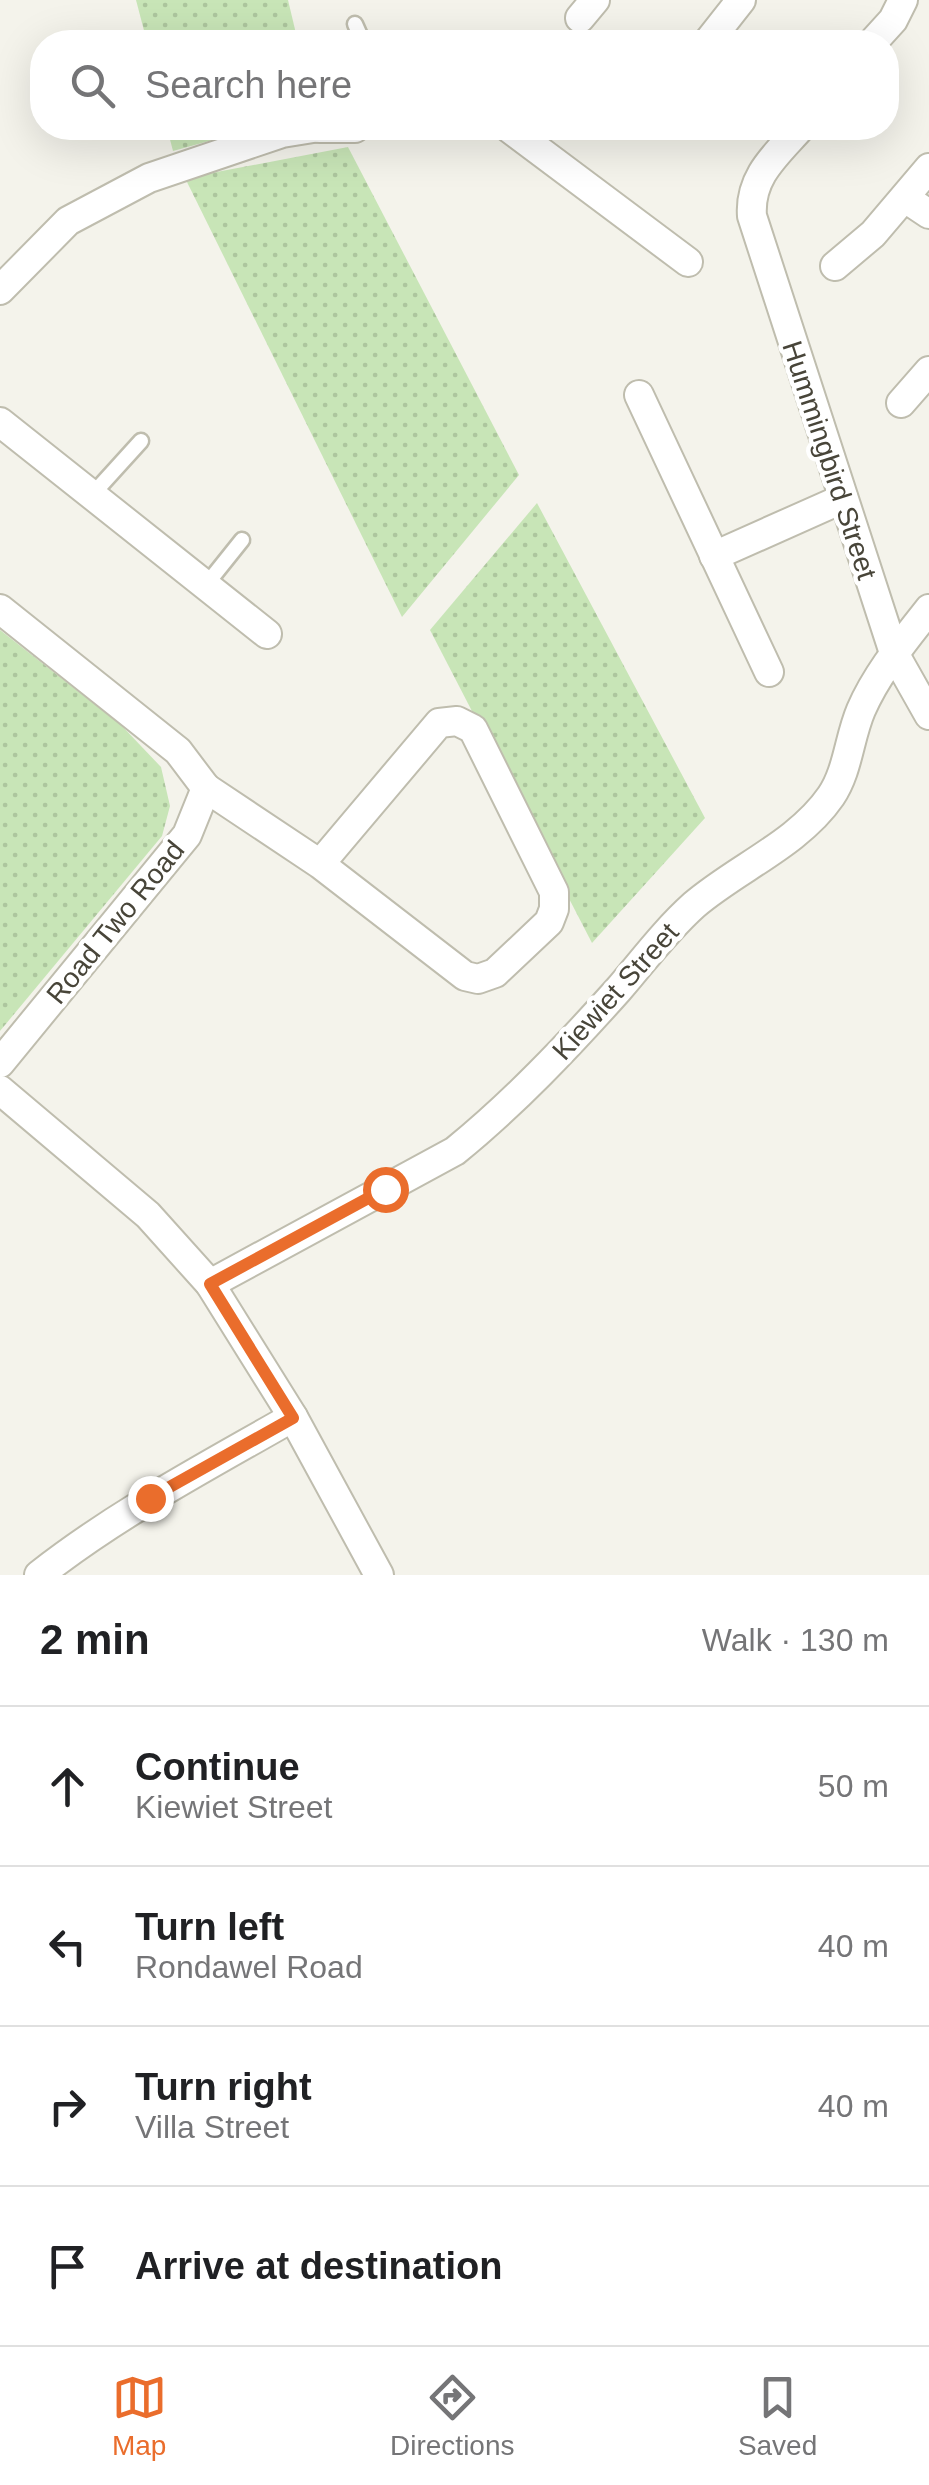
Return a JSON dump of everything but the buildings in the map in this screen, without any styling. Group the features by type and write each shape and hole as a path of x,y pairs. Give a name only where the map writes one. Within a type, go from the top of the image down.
{"street":[{"path":"717,30 741,0"},
{"path":"884,30 903,0"},
{"path":"0,290 68,221 133,187 260,140"},
{"path":"526,140 688,262"},
{"name":"Hummingbird Street","path":"789,140 755,183 750,198 760,244 894,653 929,714"},
{"path":"835,266 872,234 929,168"},
{"path":"905,198 929,214"},
{"path":"901,403 929,371"},
{"path":"639,395 769,672"},
{"path":"0,422 267,634"},
{"path":"714,556 842,500"},
{"path":"0,609 154,730 178,751 206,788 320,864 465,976 478,979 495,973 549,922 554,909 554,892 473,729 457,721 438,723 320,864"},
{"name":"Kiewiet Street","path":"210,1284 455,1151 486,1126 571,1042 694,905 814,816 832,794 844,768 862,708 894,653 929,609"},
{"name":"Road Two Road","path":"0,1062 187,835 206,788"},
{"path":"0,1090 148,1215 210,1284 293,1418 379,1575"},
{"path":"39,1575 82,1541 150,1498 293,1418"}],"lane":[{"path":"355,24 358,30"},
{"path":"92,495 141,442"},
{"path":"206,585 242,540"}],"green space":[{"path":"136,0 288,0 295,30 144,30"},
{"path":"170,140 213,140 173,151"},
{"path":"348,147 519,475 402,617 185,178"},
{"path":"537,503 705,818 592,943 430,630"},
{"path":"0,630 121,725 161,767 170,806 162,836 0,1031"}],"route":[{"path":"150,1498 293,1418 210,1284 385,1189"}]}
